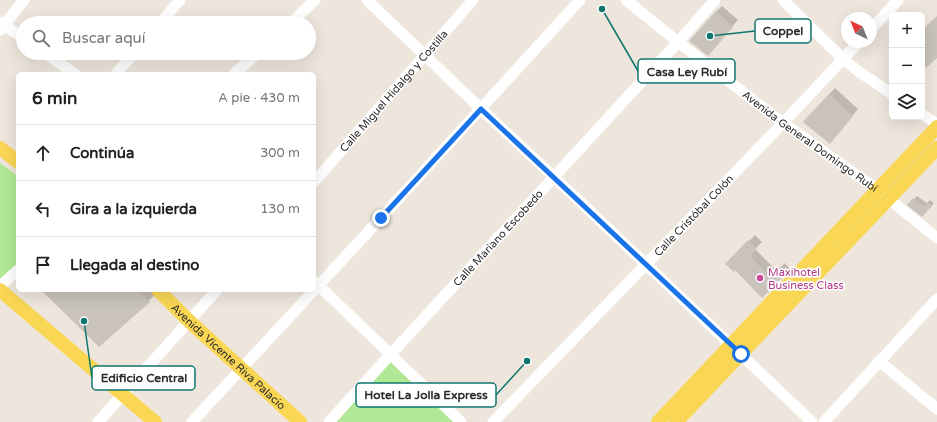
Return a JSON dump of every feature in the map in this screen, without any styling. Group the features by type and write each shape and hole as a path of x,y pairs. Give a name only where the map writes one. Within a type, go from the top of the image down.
{"main road":[{"path":"676,422 736,349 878,190 937,127"},
{"path":"0,148 16,160"},
{"path":"658,422 736,349 889,199 937,148"},
{"path":"0,290 155,422"},
{"name":"Avenida Vicente Riva Palacio","path":"160,292 189,321 300,422"}],"street":[{"path":"16,34 1,25 24,0"},
{"path":"166,16 180,0"},
{"path":"298,16 316,0"},
{"path":"367,0 812,422"},
{"name":"Calle Miguel Hidalgo y Costilla","path":"316,180 473,0"},
{"path":"461,422 317,283 481,109 580,0"},
{"name":"Avenida General Domingo Rubí","path":"626,0 678,42 783,122 878,190 937,238"},
{"name":"Calle Mariano Escobedo","path":"330,422 390,354 715,0"},
{"path":"783,0 842,59 889,92"},
{"path":"877,23 898,0"},
{"name":"Calle Cristóbal Colón","path":"493,422 646,265 852,48"},
{"path":"55,60 72,72"},
{"path":"118,72 128,60"},
{"path":"236,72 250,60"},
{"path":"925,116 937,124"},
{"path":"0,286 16,272"},
{"path":"98,422 215,292"},
{"path":"192,422 309,292"},
{"path":"824,422 937,299"},
{"path":"879,361 937,409"}],"green space":[{"path":"0,163 16,175 16,268 0,283"},
{"path":"391,360 455,422 335,422"}],"building":[{"path":"716,11 733,27 708,56 689,41"},
{"path":"937,16 937,58 926,68 925,67 925,27"},
{"path":"829,94 853,116 830,144 803,122"},
{"path":"913,198 924,206 927,202 932,206 922,217 907,205"},
{"path":"748,240 757,249 750,256 768,275 771,272 773,274 778,269 785,275 762,298 735,270 734,272 725,264"},
{"path":"43,292 140,292 150,302 99,347"}],"place":[{"name":"Casa Ley Rubí","path":"602,9"},
{"name":"Coppel","path":"710,36"},
{"name":"Maxihotel Business Class","path":"760,278"},
{"name":"Edificio Central","path":"84,321"},
{"name":"Hotel La Jolla Express","path":"527,361"}],"route":[{"path":"381,218 481,109 741,354"}]}
